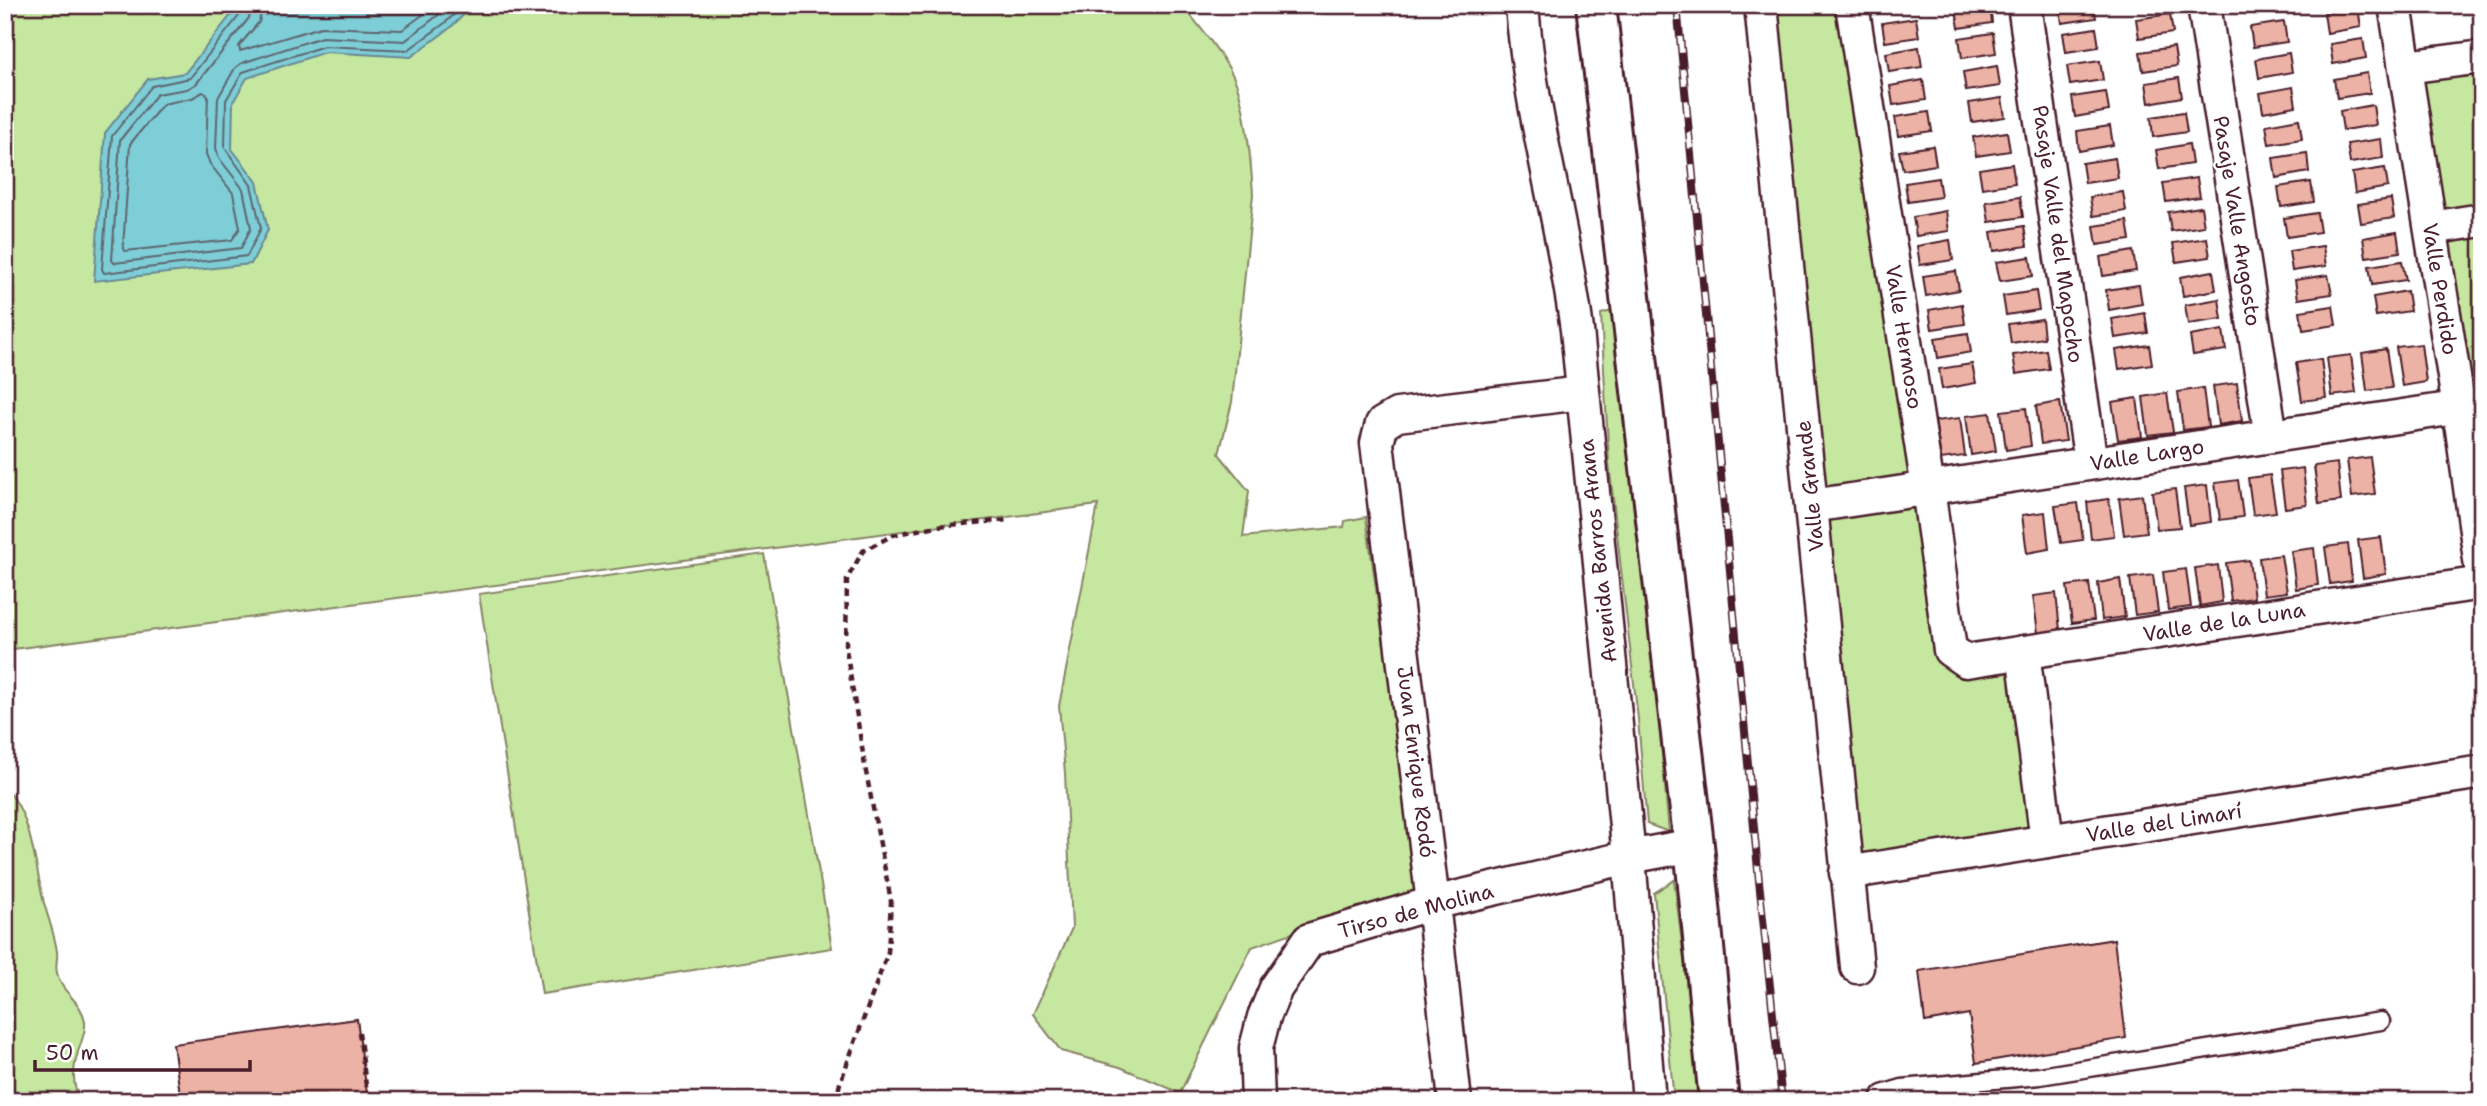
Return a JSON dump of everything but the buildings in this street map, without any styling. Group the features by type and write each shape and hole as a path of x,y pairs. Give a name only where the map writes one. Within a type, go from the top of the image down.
{"main road":[{"path":"1597,5 1694,845 1720,1101"}],"street":[{"name":"Avenida Barros Arana","path":"1522,5 1524,38 1544,151 1569,270 1629,857 1648,1101"},
{"name":"Valle Grande","path":"1761,5 1857,967"},
{"name":"Valle Hermoso","path":"1852,5 1928,488 1950,650 1966,661"},
{"name":"Pasaje Valle del Mapocho","path":"2024,5 2091,463"},
{"name":"Pasaje Valle Angosto","path":"2204,5 2271,436"},
{"name":"Valle Perdido","path":"2395,5 2431,228 2470,406 2482,574"},
{"path":"2406,67 2482,57"},
{"path":"2431,228 2482,220"},
{"name":"Juan Enrique Rodó","path":"1455,1101 1377,443 1382,424 1397,415 1582,393"},
{"name":"Valle Largo","path":"1812,506 2470,406"},
{"name":"Valle de la Luna","path":"1966,661 2482,583"},
{"path":"2023,652 2047,841"},
{"name":"Valle del Limarí","path":"1846,873 2482,772"},
{"name":"Tirso de Molina","path":"1258,1101 1256,1048 1264,1017 1281,980 1309,940 1433,903 1629,857 1694,845"}],"lane":[{"path":"1877,1101 1882,1094 1902,1088 2039,1076 2381,1021"}],"path":[{"path":"836,1101 888,951 891,901 846,649 848,579 863,551 893,535 937,526 1010,520"},
{"path":"359,1032 368,1101"}],"green space":[{"path":"5,5 1183,5 1220,54 1236,83 1247,131 1252,181 1253,194 1232,402 1219,454 1249,491 1243,537 1344,527 1345,521 1366,517 1418,889 1252,947 1180,1093 1120,1067 1061,1051 1033,1014 1072,928 1059,706 1098,505 5,650"},
{"path":"1769,5 1838,5 1919,490 1820,504"},
{"path":"2482,68 2482,210 2439,216 2418,76"},
{"path":"2482,231 2482,399 2468,401 2443,237"},
{"path":"1622,308 1669,832 1647,824 1609,463 1601,314"},
{"path":"1921,507 1942,654 1961,678 2017,672 2040,844 1856,871 1822,521"},
{"path":"764,554 832,948 542,994 479,594"},
{"path":"5,789 14,798 31,840 56,945 56,970 59,980 80,1008 85,1022 74,1072 79,1101 5,1101"},
{"path":"1674,880 1702,1101 1674,1101 1654,893"}],"water":[{"path":"239,5 474,5 450,28 411,57 325,52 247,78 233,102 232,149 257,182 268,230 251,264 94,281 105,133 148,79 185,73"}],"railway":[{"path":"1677,5 1782,1101"}]}
